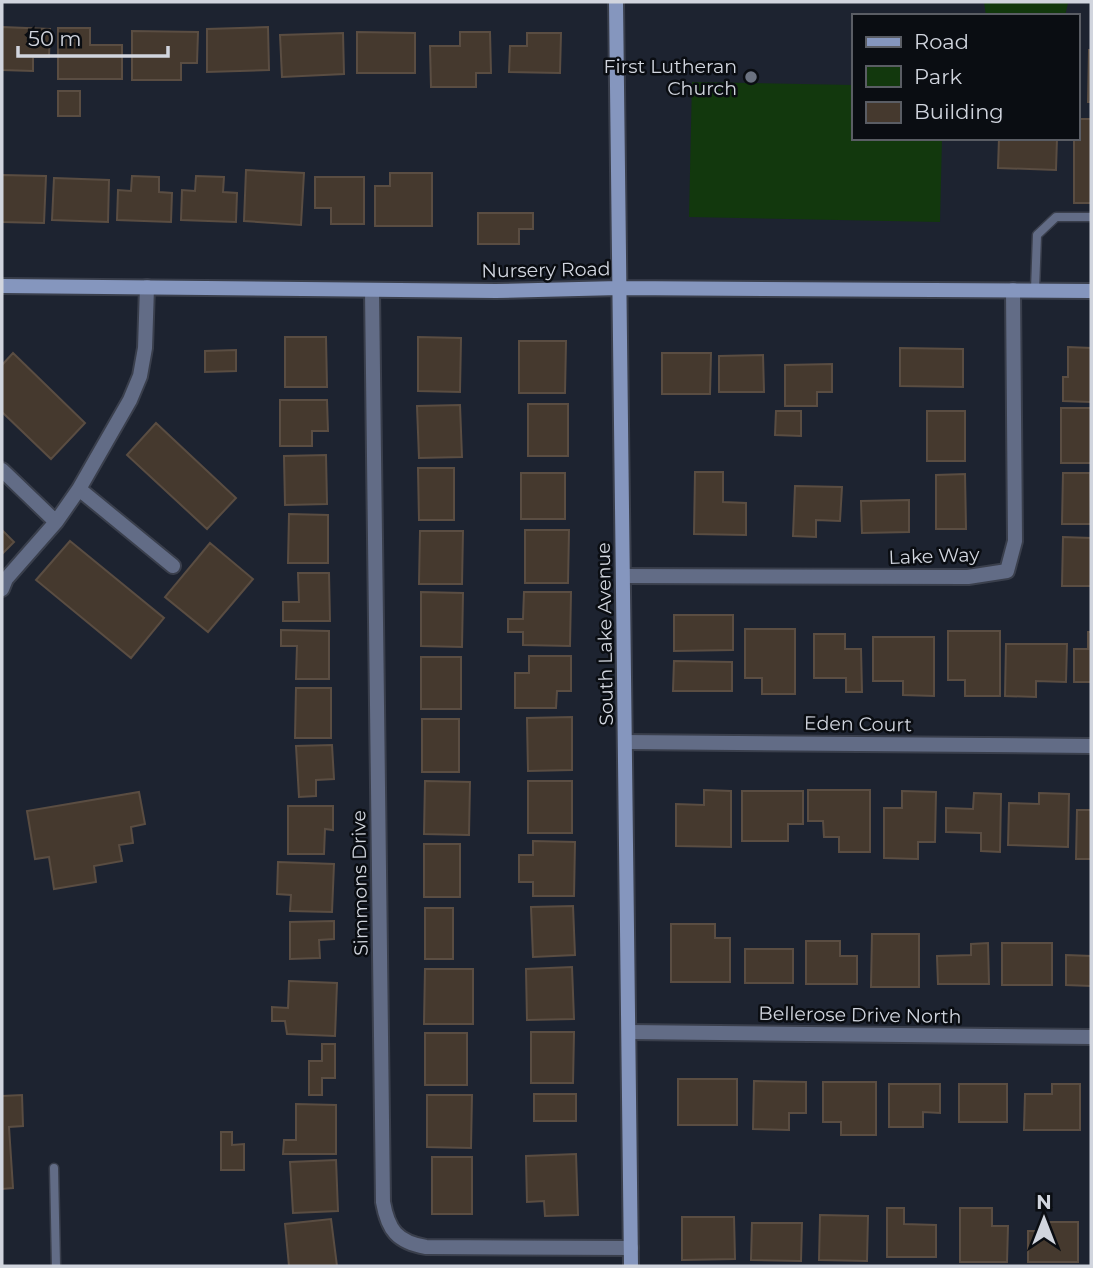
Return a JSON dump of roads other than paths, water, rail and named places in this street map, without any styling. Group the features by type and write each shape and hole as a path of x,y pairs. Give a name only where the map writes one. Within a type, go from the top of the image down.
{"street":[{"name":"South Lake Avenue","path":"615,2 631,1266"},
{"name":"Nursery Road","path":"2,286 372,290 620,288 1091,291"},
{"path":"2,589 6,579 57,522 130,400 140,376 145,348 147,287"},
{"name":"Simmons Drive","path":"372,290 383,1202 386,1220 396,1234 410,1244 426,1247 631,1248"},
{"name":"Lake Way","path":"623,576 968,577 1007,571 1015,541 1013,290"},
{"path":"2,470 57,522"},
{"path":"79,489 173,566"},
{"name":"Eden Court","path":"625,742 1091,746"},
{"name":"Bellerose Drive North","path":"629,1032 1091,1037"}],"lane":[{"path":"1035,290 1037,235 1056,217 1091,217"},
{"path":"54,1168 56,1266"}],"place":[{"name":"First Lutheran Church","path":"751,77"}]}
